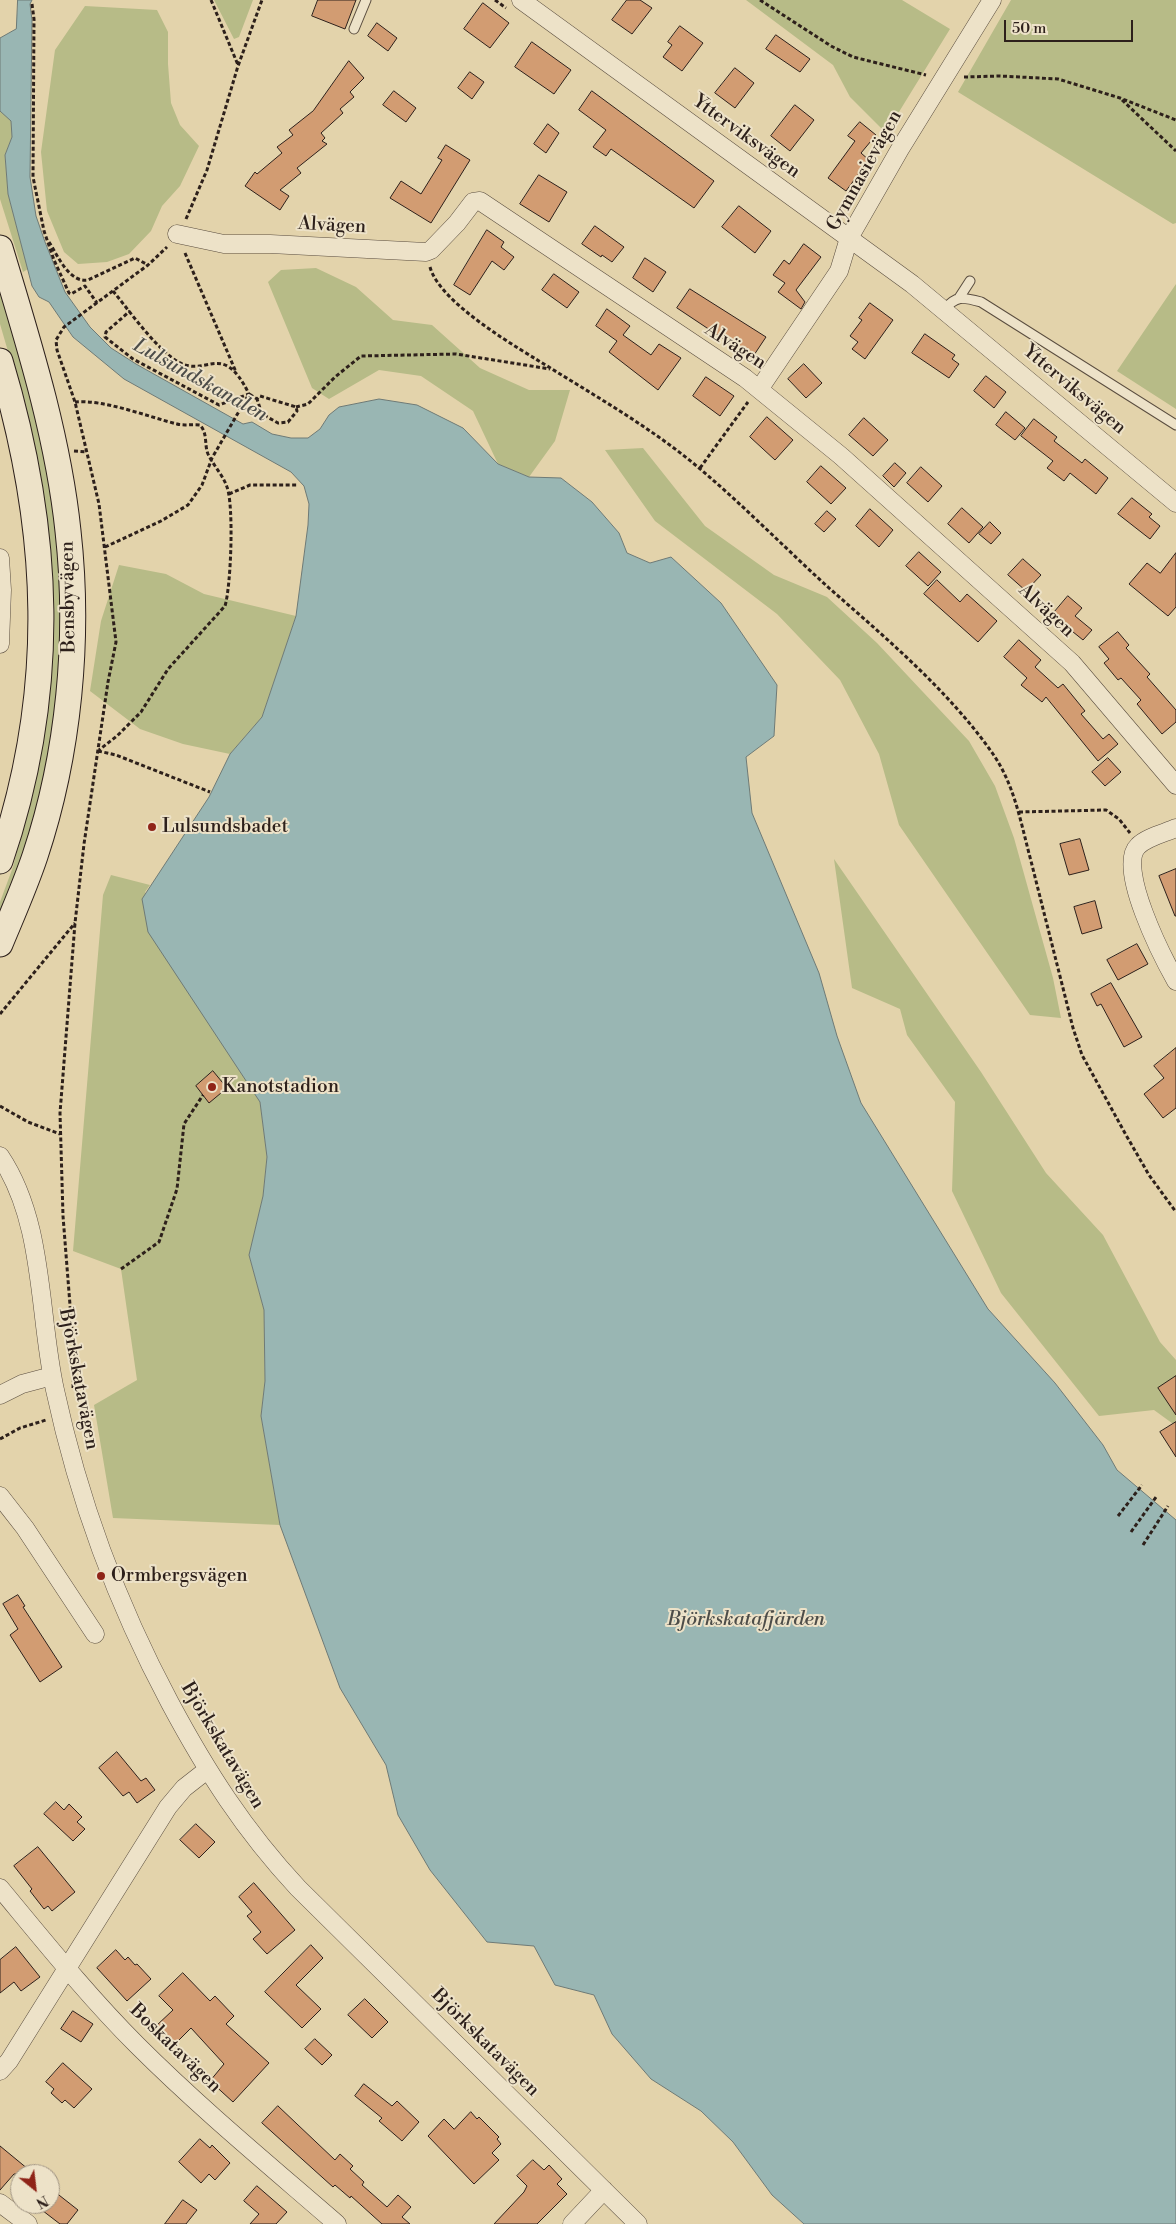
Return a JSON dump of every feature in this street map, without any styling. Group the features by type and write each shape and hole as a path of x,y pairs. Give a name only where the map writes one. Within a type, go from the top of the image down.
{"main road":[{"name":"Bensbyvägen","path":"0,248 34,360 55,450 68,531 72,618 67,701 50,799 32,863 0,944"},
{"name":"Bensbyvägen","path":"0,361 22,445 35,514 40,566 42,632 30,750 20,799 0,861"}],"street":[{"name":"Ytterviksvägen","path":"521,0 850,238 944,310 1176,503"},
{"name":"Gymnasievägen","path":"760,388 839,271 850,238 986,2"},
{"name":"Alvägen","path":"177,234 224,244 270,244 426,252 431,250 456,223 472,202 480,201 760,388 841,456 1072,663 1176,785"},
{"path":"0,558 2,623 0,644"},
{"path":"1176,828 1138,846 1132,857 1132,869 1147,926 1176,981"},
{"name":"Björkskatavägen","path":"0,1156 19,1195 28,1225 52,1376 82,1500 118,1596 146,1657 207,1770 240,1820 271,1859 298,1888 638,2224"},
{"path":"0,1395 22,1384 52,1376"},
{"path":"0,1496 25,1528 95,1634"},
{"path":"0,2071 9,2061 168,1807 184,1788 207,1770"},
{"name":"Boskatavägen","path":"0,1888 136,2044 203,2107 336,2224"},
{"path":"572,2224 604,2190"},
{"path":"0,2203 28,2224"}],"lane":[{"path":"354,29 366,0"},
{"path":"944,310 952,301 959,298 970,281"},
{"name":"Ytterviksvägen","path":"959,298 981,302 1176,425"}],"path":[{"path":"211,0 238,66"},
{"path":"64,327 148,265 177,234 188,217 207,170 238,66 262,0"},
{"path":"760,0 832,46 853,57 943,79 1000,76 1058,78 1120,98 1176,120"},
{"path":"32,4 34,19 33,177 40,215 69,293 71,294 85,286"},
{"path":"1120,98 1176,151"},
{"path":"177,234 237,373 249,394 257,399 262,414 278,422 288,422 297,411 296,408"},
{"path":"47,238 74,277 82,281 95,304"},
{"path":"426,252 433,276 457,302 506,341 618,411 700,468 906,658 955,707 979,736 1004,772 1019,812 1073,1028 1082,1055 1149,1175 1176,1212"},
{"path":"82,281 135,258 148,265"},
{"path":"113,291 172,358 195,368 211,363 225,364 237,373"},
{"path":"130,311 109,329 105,337 133,359 219,405 249,394"},
{"path":"257,399 260,396 296,408 302,407 308,404 335,377 361,356 456,354 552,369"},
{"path":"700,468 760,388"},
{"path":"105,547 161,521 188,505 202,485 212,458 249,394"},
{"path":"75,402 88,402 115,407 180,425 200,425 205,433 208,454 222,474 229,494 231,540 227,594 224,606 168,669 141,712 117,736 98,751 116,755 210,792"},
{"path":"229,494 250,485 298,485"},
{"path":"1019,812 1106,810 1119,819 1138,846"},
{"path":"0,1014 75,923 60,1113 63,1216 74,1356 73,1397"},
{"path":"121,1269 159,1242 177,1189 184,1124 203,1095"},
{"path":"0,1106 28,1122 60,1134"},
{"path":"0,1438 20,1428 61,1417"},
{"path":"1118,1516 1142,1485"},
{"path":"1131,1532 1156,1497"},
{"path":"1144,1545 1168,1506"}],"green space":[{"path":"214,0 253,0 239,37 234,39"},
{"path":"746,0 902,0 950,29 886,133 850,97 833,65"},
{"path":"1011,0 1176,0 1176,223 1173,224 958,92"},
{"path":"85,6 157,10 168,32 171,103 180,125 199,146 180,186 162,206 151,231 129,254 107,262 78,264 64,252 47,211 41,152 55,50"},
{"path":"0,111 11,120 12,137 5,155 8,194 28,269 23,272 0,199"},
{"path":"316,268 356,287 393,320 432,325 480,368 529,390 570,390 555,441 529,477 498,464 473,411 421,376 379,370 329,399 312,388 268,282 281,270"},
{"path":"1176,284 1176,409 1117,371"},
{"path":"0,291 19,355 54,502 60,568 61,620 53,722 44,773 32,823 0,923 0,902 13,867 30,799 50,555 40,472 24,406 0,324"},
{"path":"643,448 705,526 774,575 827,597 877,643 969,741 995,786 1014,838 1053,978 1061,1018 1030,1015 899,825 879,754 840,680 777,614 655,521 605,450"},
{"path":"119,565 166,574 204,594 296,616 262,717 230,754 183,744 140,729 90,691 101,621"},
{"path":"834,859 981,1072 1046,1173 1103,1235 1160,1342 1176,1360 1176,1426 1154,1410 1099,1416 1001,1293 952,1191 955,1102 907,1035 900,1009 852,988"},
{"path":"111,875 150,885 145,892 199,1008 260,1102 267,1157 263,1196 249,1255 264,1310 265,1381 261,1416 280,1525 113,1518 94,1405 137,1380 121,1269 73,1251 103,895"}],"water":[{"name":"Björkskatafjärden","path":"18,0 32,0 30,4 32,20 30,177 36,216 65,292 90,327 111,348 243,424 252,422 272,434 291,438 308,438 320,429 329,415 339,407 379,399 417,405 463,428 498,464 529,477 561,478 592,502 619,533 627,553 650,563 671,557 721,603 777,685 774,736 746,757 752,813 819,973 837,1036 861,1103 988,1309 1055,1383 1103,1445 1117,1470 1176,1520 1176,2224 804,2224 772,2195 733,2142 701,2111 651,2079 612,2034 594,1995 555,1985 534,1946 487,1942 430,1870 398,1815 386,1765 340,1688 280,1525 261,1416 265,1381 264,1310 249,1255 263,1196 267,1157 260,1102 148,932 142,899 209,797 230,754 262,717 296,616 309,504 304,486 291,472 124,379 73,337 49,302 39,297 32,286 8,194 5,155 12,137 11,121 0,111 0,38 16,29"}],"building":[{"path":"318,0 356,0 345,29 312,16"},
{"path":"627,0 640,0 652,8 632,34 612,20"},
{"path":"483,3 509,23 490,48 464,29"},
{"path":"377,23 397,38 388,51 368,36"},
{"path":"680,26 703,43 682,71 663,57 672,45 668,42"},
{"path":"776,35 810,59 800,72 766,49"},
{"path":"532,42 571,70 554,94 515,67"},
{"path":"349,61 364,78 350,92 354,97 340,109 343,113 321,133 325,138 322,141 327,144 297,168 301,173 280,190 289,196 280,210 245,186 255,172 257,174 282,153 277,147 293,135 289,130 313,111"},
{"path":"735,68 754,83 735,108 715,93"},
{"path":"470,72 484,82 472,99 458,88"},
{"path":"394,91 416,108 406,122 383,105"},
{"path":"592,91 714,181 694,208 611,149 606,156 593,147 606,130 579,110"},
{"path":"795,105 814,120 790,151 771,136"},
{"path":"860,122 876,135 861,153 869,160 846,191 828,178 855,141 848,136"},
{"path":"548,124 559,133 546,153 534,144"},
{"path":"446,145 470,160 431,223 390,198 401,181 421,194 442,160 438,158"},
{"path":"539,175 567,192 549,222 520,204"},
{"path":"739,206 771,231 755,253 722,227"},
{"path":"595,226 624,247 612,262 582,244"},
{"path":"487,230 504,242 501,247 514,257 504,270 492,261 470,295 454,285"},
{"path":"804,244 821,257 796,290 805,302 801,309 778,292 785,283 773,275 784,260 789,264"},
{"path":"645,258 666,272 653,292 633,278"},
{"path":"554,274 579,292 567,308 542,290"},
{"path":"690,289 766,337 752,358 677,308"},
{"path":"870,303 893,320 865,359 852,349 858,342 850,336 862,320 859,318"},
{"path":"607,309 630,326 623,335 651,355 659,344 681,358 658,390 609,352 617,341 596,326"},
{"path":"925,334 955,355 952,359 959,364 949,378 912,353"},
{"path":"804,364 822,383 806,398 788,379"},
{"path":"986,376 1006,392 994,408 974,391"},
{"path":"706,377 734,396 720,416 693,396"},
{"path":"1006,412 1025,428 1015,440 996,425"},
{"path":"767,417 793,440 775,460 750,437"},
{"path":"864,418 888,440 873,456 849,435"},
{"path":"1034,419 1057,437 1054,441 1082,463 1085,459 1108,478 1096,494 1070,473 1064,481 1047,468 1053,461 1021,436"},
{"path":"895,463 906,473 894,487 883,476"},
{"path":"821,466 846,488 831,504 807,482"},
{"path":"921,467 942,486 928,502 907,483"},
{"path":"1132,498 1152,514 1149,517 1160,526 1150,539 1118,514"},
{"path":"962,508 983,527 969,543 948,524"},
{"path":"870,509 893,530 879,547 856,526"},
{"path":"827,511 836,519 824,532 815,524"},
{"path":"990,522 1001,533 991,544 979,534"},
{"path":"919,552 941,572 928,586 906,566"},
{"path":"1176,553 1176,607 1168,616 1129,584 1147,563 1160,573"},
{"path":"1023,559 1041,575 1026,591 1008,575"},
{"path":"937,580 960,602 967,594 997,621 978,642 924,594"},
{"path":"1068,596 1082,608 1075,616 1092,630 1083,640 1052,615"},
{"path":"1118,632 1129,645 1126,648 1150,674 1147,677 1176,710 1176,722 1162,734 1137,704 1141,700 1121,678 1118,680 1104,663 1109,659 1099,647"},
{"path":"1019,640 1041,660 1035,667 1058,688 1063,684 1085,711 1081,714 1103,739 1109,734 1118,744 1098,761 1046,697 1042,702 1021,685 1027,678 1004,657"},
{"path":"1108,758 1121,772 1105,786 1092,772"},
{"path":"1080,839 1089,870 1069,875 1060,844"},
{"path":"1176,869 1176,916 1175,916 1159,876"},
{"path":"1095,901 1102,928 1082,934 1074,907"},
{"path":"1137,944 1148,964 1118,980 1107,960"},
{"path":"1111,983 1142,1037 1124,1047 1101,1004 1097,1006 1091,994"},
{"path":"1176,1048 1176,1108 1163,1118 1144,1094 1164,1078 1154,1066"},
{"name":"Kanotstadion","path":"213,1071 227,1088 209,1103 196,1086"},
{"path":"1176,1376 1176,1415 1158,1388"},
{"path":"1176,1422 1176,1457 1160,1432"},
{"path":"18,1595 25,1606 23,1607 62,1667 40,1682 10,1635 18,1629 3,1604"},
{"path":"117,1752 141,1781 146,1778 155,1790 137,1803 129,1792 123,1796 99,1768"},
{"path":"56,1802 64,1810 69,1804 82,1817 77,1822 85,1829 73,1841 44,1814"},
{"path":"196,1824 215,1842 199,1858 180,1840"},
{"path":"38,1847 75,1892 52,1911 48,1906 44,1909 30,1891 32,1889 14,1866"},
{"path":"254,1883 295,1930 267,1954 253,1939 261,1932 247,1916 252,1912 239,1897"},
{"path":"311,1945 323,1958 296,1985 321,2009 302,2028 265,1992"},
{"path":"16,1947 40,1977 21,1991 14,1982 0,1993 0,1960"},
{"path":"116,1950 125,1960 128,1957 135,1965 137,1964 151,1979 127,2001 97,1968"},
{"path":"183,1973 210,2001 215,1996 234,2016 226,2024 269,2063 233,2102 210,2081 224,2064 191,2028 174,2045 156,2026 173,2010 159,1996"},
{"path":"365,1999 388,2022 372,2038 348,2015"},
{"path":"73,2011 93,2024 81,2042 61,2029"},
{"path":"315,2039 332,2055 322,2065 305,2049"},
{"path":"63,2063 92,2089 74,2108 65,2100 62,2103 51,2093 54,2089 46,2082"},
{"path":"364,2084 392,2106 397,2101 419,2122 402,2141 379,2121 382,2118 355,2096"},
{"path":"278,2106 335,2160 340,2154 353,2166 350,2169 364,2182 362,2185 387,2207 398,2195 411,2207 402,2217 410,2224 382,2224 351,2196 350,2198 335,2185 333,2187 262,2123"},
{"path":"471,2112 477,2119 479,2117 499,2137 497,2139 501,2144 492,2153 499,2160 474,2184 428,2136 444,2119 454,2129"},
{"path":"200,2139 210,2148 212,2145 230,2163 215,2180 209,2174 201,2183 179,2162"},
{"path":"0,2146 22,2164 10,2164 10,2179 0,2190"},
{"path":"533,2160 544,2170 549,2165 562,2179 557,2184 567,2194 537,2224 494,2224 524,2192 527,2186 517,2176"},
{"path":"257,2186 287,2212 276,2224 250,2224 259,2214 244,2201"},
{"path":"60,2196 78,2210 67,2224 60,2224 47,2214 60,2214"},
{"path":"183,2200 197,2210 186,2224 165,2224"}],"place":[{"name":"Lulsundsbadet","path":"152,827"},
{"name":"Kanotstadion","path":"212,1087"},
{"name":"Ormbergsvägen","path":"101,1576"}],"water label":[{"name":"Lulsundskanalen","path":"200,381"}]}
